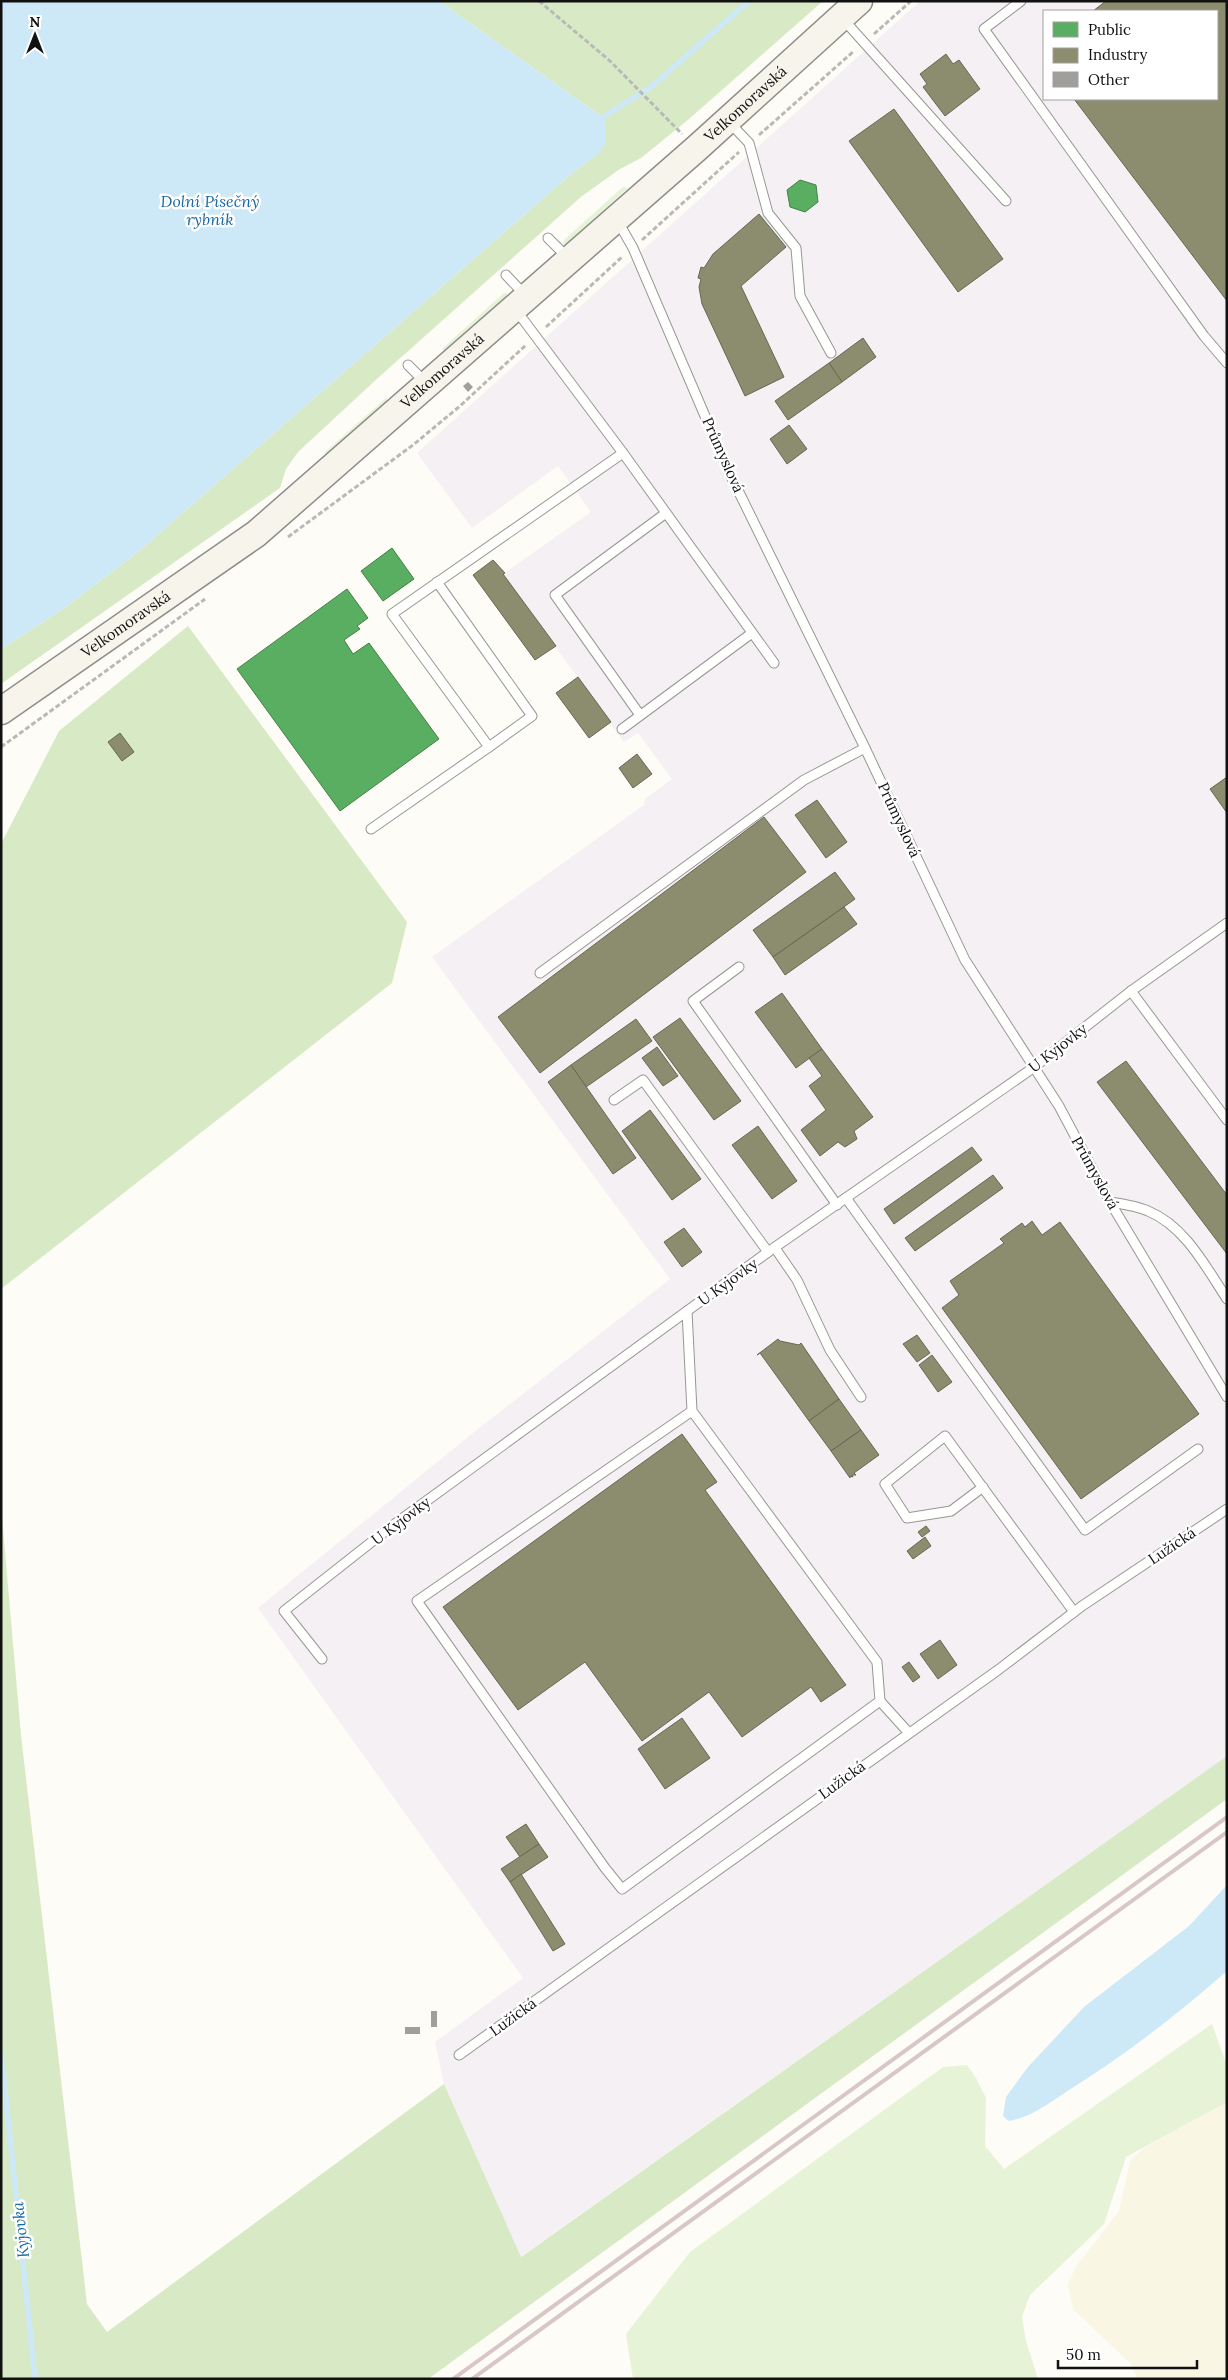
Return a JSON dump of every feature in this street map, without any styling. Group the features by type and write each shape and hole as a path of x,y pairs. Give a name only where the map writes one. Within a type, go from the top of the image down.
{"street":[{"name":"Velkomoravská","path":"1,711 256,534 697,148 850,9"}],"lane":[{"path":"1022,1 984,29 1204,336 1227,363"},
{"path":"850,9 864,42 1006,201"},
{"path":"728,120 749,143 768,213 796,248 800,296 831,353"},
{"name":"Průmyslová","path":"616,219 633,248 729,472 865,748 965,960 1059,1106 1110,1202 1227,1397"},
{"path":"548,238 569,259"},
{"path":"506,276 536,336 774,663"},
{"path":"408,365 427,384"},
{"path":"489,747 392,614 623,453"},
{"path":"640,715 555,595 666,513"},
{"path":"371,829 532,716 437,582"},
{"path":"622,729 752,633"},
{"path":"540,973 804,780 865,748"},
{"name":"U Kyjovky","path":"322,1660 284,1611 388,1529 772,1250 1033,1068 1131,992 1227,922"},
{"path":"739,967 693,1001 836,1205"},
{"path":"1131,992 1227,1120"},
{"path":"614,1100 643,1080 772,1250 797,1280 830,1350 861,1397"},
{"path":"846,1198 1085,1530 1198,1449"},
{"path":"1110,1202 1147,1210 1179,1230 1227,1299"},
{"path":"687,1312 692,1411 877,1662 880,1701 908,1732"},
{"path":"692,1411 417,1601 605,1868 622,1889 880,1701"},
{"path":"983,1487 951,1511 907,1518 885,1484 945,1436 983,1487 1074,1612"},
{"name":"Lužická","path":"459,2055 908,1732 998,1670 1074,1612 1227,1509"}],"path":[{"path":"539,1 610,61 697,148"},
{"path":"281,543 413,446 460,406 749,143 911,1"},
{"path":"1,747 209,596"}],"shaded area":[{"path":"920,1 1227,1 1227,1756 520,2257 444,2084 435,2042 523,1978 258,1608 473,1433 670,1279 432,957 644,805 645,799 672,779 638,733 624,742 503,574 591,512 558,466 472,528 417,453"},
{"path":"1227,2101 1227,2379 1138,2379 1130,2363 1073,2309 1068,2285 1075,2268 1119,2211 1130,2161 1144,2148"}],"green space":[{"path":"439,1 823,1 689,119 641,158 620,169 582,196 379,377 298,452 286,469 280,488 1,684 1,649 63,609 138,552 572,173 599,153 605,119"},
{"path":"623,187 628,188 566,244 563,244 564,240"},
{"path":"504,293 507,293 507,298 447,352 443,351 443,348"},
{"path":"386,398 389,402 324,457 325,452"},
{"path":"188,626 407,922 392,983 1,1289 1,844 59,731"},
{"path":"1,1506 21,1735 87,2304 107,2332 444,2084 521,2257 1227,1756 1227,1799 428,2379 1,2379"},
{"path":"1212,2024 1227,2066 1227,2102 1126,2157 1104,2224 1030,2295 1022,2317 1026,2341 1038,2379 633,2379 626,2334 690,2252 943,2067 967,2065 976,2078 986,2098 985,2146 1004,2169"}],"water":[{"name":"Dolní Písečný rybník","path":"1,1 439,1 605,119 605,144 599,153 572,173 138,552 63,609 1,649"},
{"path":"1227,1885 1227,1971 1150,2034 1110,2063 1047,2104 1033,2113 1017,2119 1009,2121 1003,2116 1006,2097 1028,2067 1084,2007 1189,1926"}],"building: Public":[{"path":"800,180 816,185 818,202 805,212 790,207 787,190"},
{"path":"392,548 414,579 383,601 361,571"},
{"path":"347,589 368,618 357,626 360,629 344,640 353,654 369,643 439,739 340,811 237,669"}],"building: Industry":[{"path":"1106,1 1227,1 1227,301 1075,100 1218,100 1218,10 1094,10"},
{"path":"946,54 953,64 959,60 980,89 945,116 923,87 927,84 920,74"},
{"path":"894,109 1003,259 958,292 849,141"},
{"path":"759,214 786,247 741,286 784,377 745,396 702,304 699,287 701,279 698,278 701,267 704,268 713,254"},
{"path":"863,338 876,357 842,382 829,363"},
{"path":"829,363 842,382 788,420 775,401"},
{"path":"789,425 807,449 787,464 770,439"},
{"path":"493,560 505,573 503,574 556,646 535,660 473,575"},
{"path":"578,677 611,722 589,738 556,693"},
{"path":"120,733 134,752 122,761 108,742"},
{"path":"637,754 652,774 633,788 619,768"},
{"path":"1227,777 1227,813 1210,789"},
{"path":"817,800 847,842 826,858 795,815"},
{"path":"764,817 806,872 540,1073 498,1017"},
{"path":"835,872 855,899 773,957 753,930"},
{"path":"844,907 857,924 785,975 773,957"},
{"path":"782,993 822,1049 796,1068 755,1012"},
{"path":"680,1018 741,1101 714,1120 653,1037"},
{"path":"636,1019 652,1041 586,1087 571,1065"},
{"path":"657,1047 678,1076 663,1086 642,1058"},
{"path":"822,1049 873,1117 854,1131 857,1139 845,1147 838,1142 820,1156 801,1130 826,1110 809,1086 822,1076 809,1058"},
{"path":"1126,1061 1227,1195 1227,1254 1097,1082"},
{"path":"571,1065 636,1158 613,1174 548,1082"},
{"path":"650,1110 701,1179 672,1200 622,1131"},
{"path":"758,1126 797,1181 772,1199 732,1145"},
{"path":"972,1147 982,1160 894,1224 884,1209"},
{"path":"993,1175 1003,1188 915,1251 905,1238"},
{"path":"1032,1221 1042,1235 1060,1222 1199,1414 1081,1499 942,1308 959,1295 950,1281 1004,1243 1000,1239 1022,1223 1025,1227"},
{"path":"684,1228 702,1252 682,1267 664,1242"},
{"path":"917,1335 930,1353 917,1362 903,1344"},
{"path":"778,1339 799,1345 801,1343 839,1399 809,1421 760,1353 757,1355"},
{"path":"932,1355 952,1382 938,1392 919,1365"},
{"path":"839,1399 861,1430 831,1451 809,1421"},
{"path":"861,1430 879,1455 854,1473 856,1475 850,1476 850,1478 831,1451"},
{"path":"682,1434 717,1482 705,1490 846,1685 821,1702 811,1687 742,1737 709,1692 642,1741 585,1662 518,1710 443,1607"},
{"path":"926,1526 930,1531 922,1537 918,1532"},
{"path":"925,1537 931,1546 913,1559 907,1551"},
{"path":"940,1640 957,1665 938,1679 920,1654"},
{"path":"909,1662 920,1677 913,1682 902,1667"},
{"path":"682,1718 710,1758 665,1789 638,1749"},
{"path":"526,1824 539,1844 520,1857 506,1837"},
{"path":"539,1844 548,1857 510,1882 501,1869"},
{"path":"521,1874 565,1944 553,1951 510,1882"}],"building: Other":[{"path":"468,382 473,387 468,392 463,386"},
{"path":"431,2011 437,2011 437,2027 431,2027"},
{"path":"405,2027 420,2027 420,2034 405,2034"}],"waterway":[{"path":"598,120 651,87 749,1"},
{"name":"Kyjovka","path":"1,2051 35,2379"}],"railway":[{"path":"453,2379 1227,1817"},
{"path":"472,2379 1227,1832"}]}
